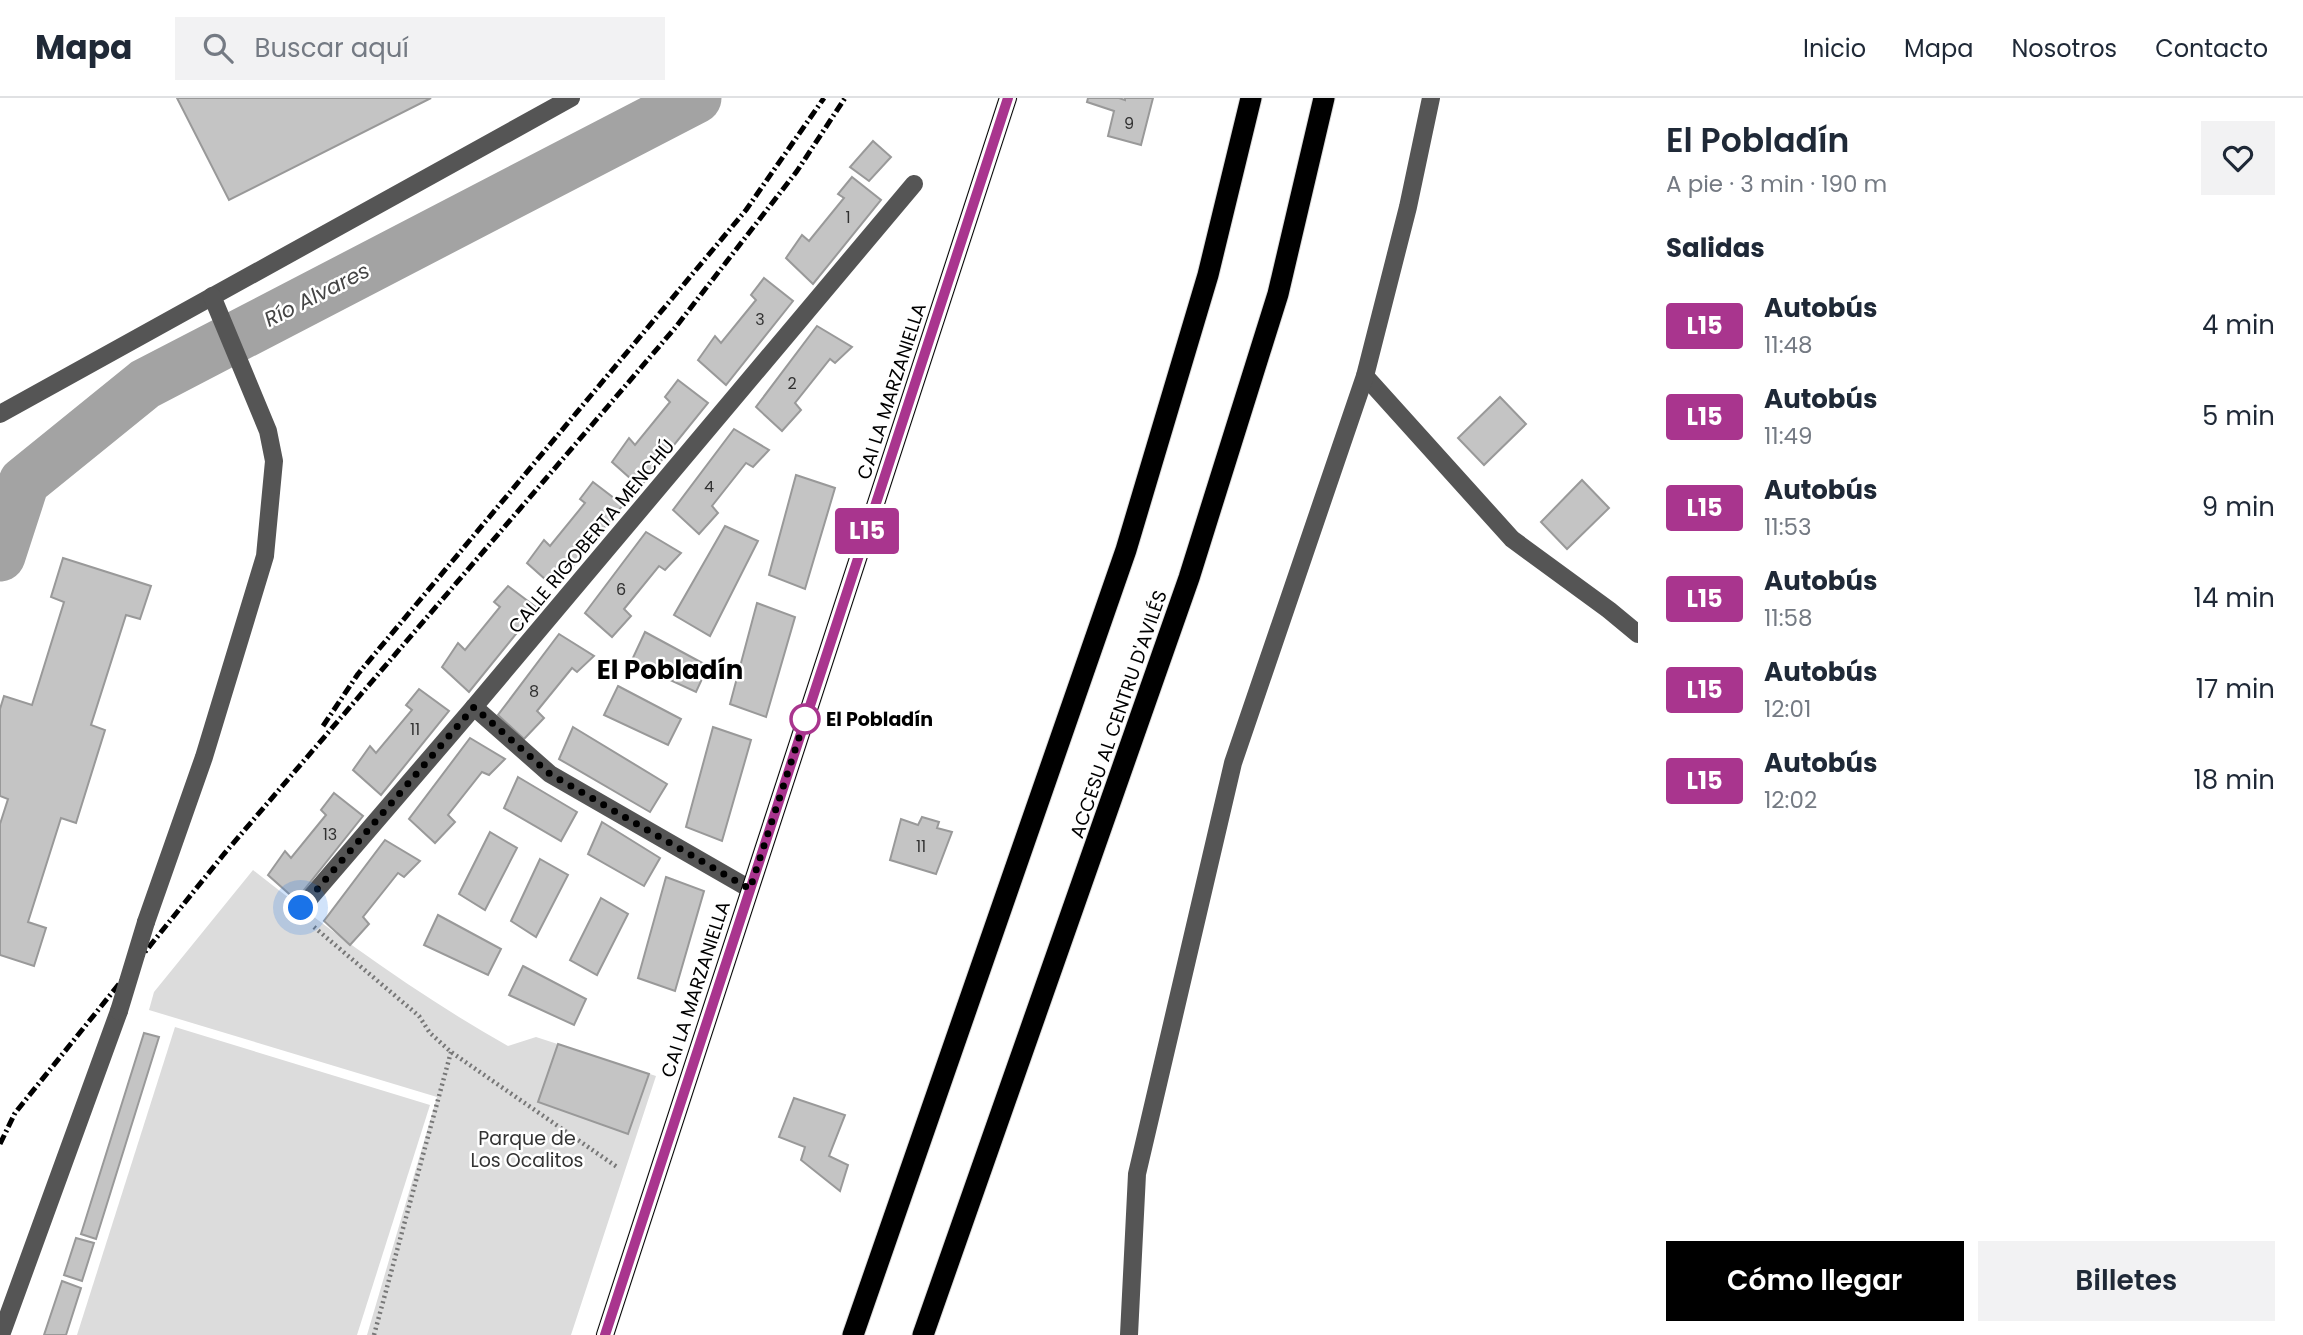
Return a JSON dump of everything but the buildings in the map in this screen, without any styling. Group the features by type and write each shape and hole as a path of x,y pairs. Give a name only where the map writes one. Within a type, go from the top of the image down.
{"highway":[{"path":"853,1335 1126,550 1208,275 1251,98"},
{"name":"ACCESU AL CENTRU D'AVILÉS","path":"923,1335 1189,578 1278,294 1324,98"}],"main road":[{"name":"CAI LA MARZANIELLA","path":"605,1335 1008,98"}],"street":[{"path":"0,414 571,98"},
{"path":"1129,1335 1137,1174 1233,763 1365,376 1408,207 1431,98"},
{"name":"CALLE RIGOBERTA MENCHÚ","path":"297,913 914,184"},
{"path":"1,1335 119,1011 146,922 204,757 265,556 274,461 268,431 213,298"},
{"path":"1365,376 1512,539 1638,634"},
{"path":"474,707 550,774 750,889"}],"path":[{"path":"297,913 419,1016 430,1032 452,1052 617,1167"},
{"path":"374,1335 452,1052"}],"green space":[{"name":"Parque de Los Ocalitos","path":"253,870 377,963 508,1046 536,1037 656,1076 571,1335 367,1335 437,1097 149,1010 154,992"},
{"path":"175,1027 430,1105 357,1335 77,1335"}],"waterway":[{"name":"Río Alvares","path":"0,556 24,482 145,384 696,98"}],"railway":[{"path":"323,726 358,674 746,210 824,98"},
{"path":"0,1144 15,1113 224,854 675,328 797,171 845,98"}],"bus line":[{"name":"L15","path":"605,1335 1008,98"}],"place":[{"name":"El Pobladín","path":"805,719"}],"district":[{"name":"El Pobladín","path":"670,670"}],"route":[{"path":"301,908 474,707 550,774 750,889 807,713 805,719"}]}
